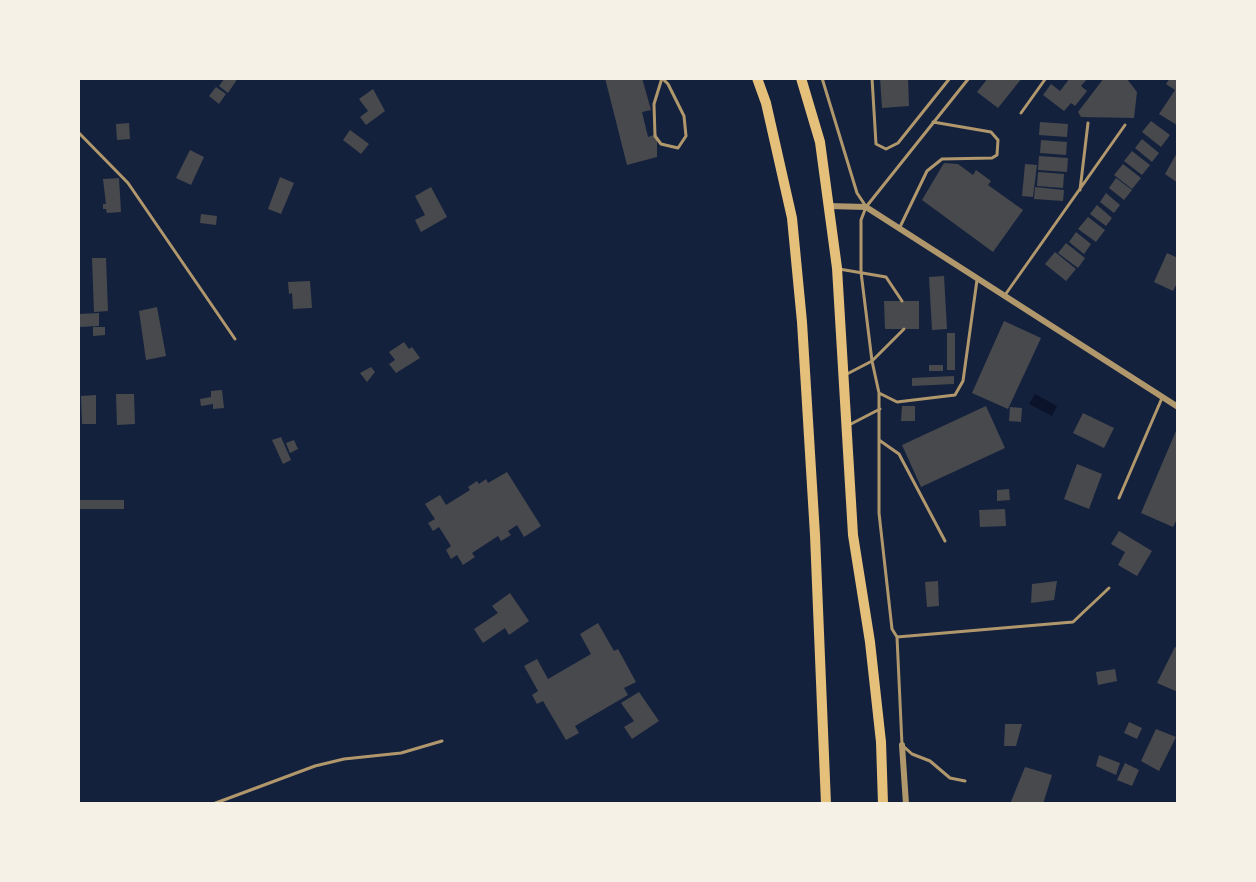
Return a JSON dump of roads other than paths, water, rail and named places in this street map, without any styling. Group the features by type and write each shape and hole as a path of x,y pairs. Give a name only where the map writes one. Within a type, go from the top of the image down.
{"highway":[{"path":"757,78 766,103 792,218 813,512 826,804"},
{"path":"801,78 820,142 837,268 853,535 870,642 880,742 883,804"}],"street":[{"path":"828,206 866,207 1178,407"},
{"path":"902,745 906,804"}],"lane":[{"path":"662,78 668,84 684,116 686,136 678,148 661,144 655,136 654,104 662,78"},
{"path":"822,78 857,193 866,207"},
{"path":"872,78 876,144 886,149 898,143 950,78"},
{"path":"965,781 950,778 930,761 912,754 902,745 897,637 892,629 879,513 879,393 872,361 861,273 861,221 866,207 969,78"},
{"path":"1021,113 1046,78"},
{"path":"899,229 927,171 942,159 992,158 997,155 998,140 991,132 933,122"},
{"path":"1079,191 1088,123"},
{"path":"1004,296 1125,125"},
{"path":"78,132 128,183 235,339"},
{"path":"837,268 886,277 903,301"},
{"path":"879,393 897,402 955,394 963,381 977,279"},
{"path":"843,376 872,361 904,329"},
{"path":"1119,498 1162,397"},
{"path":"846,426 880,410"},
{"path":"879,440 899,454 945,541"},
{"path":"897,637 1072,622 1109,588"},
{"path":"213,804 315,766 344,759 401,753 442,741"}],"water":[{"path":"1035,394 1057,406 1052,416 1029,404"}]}
